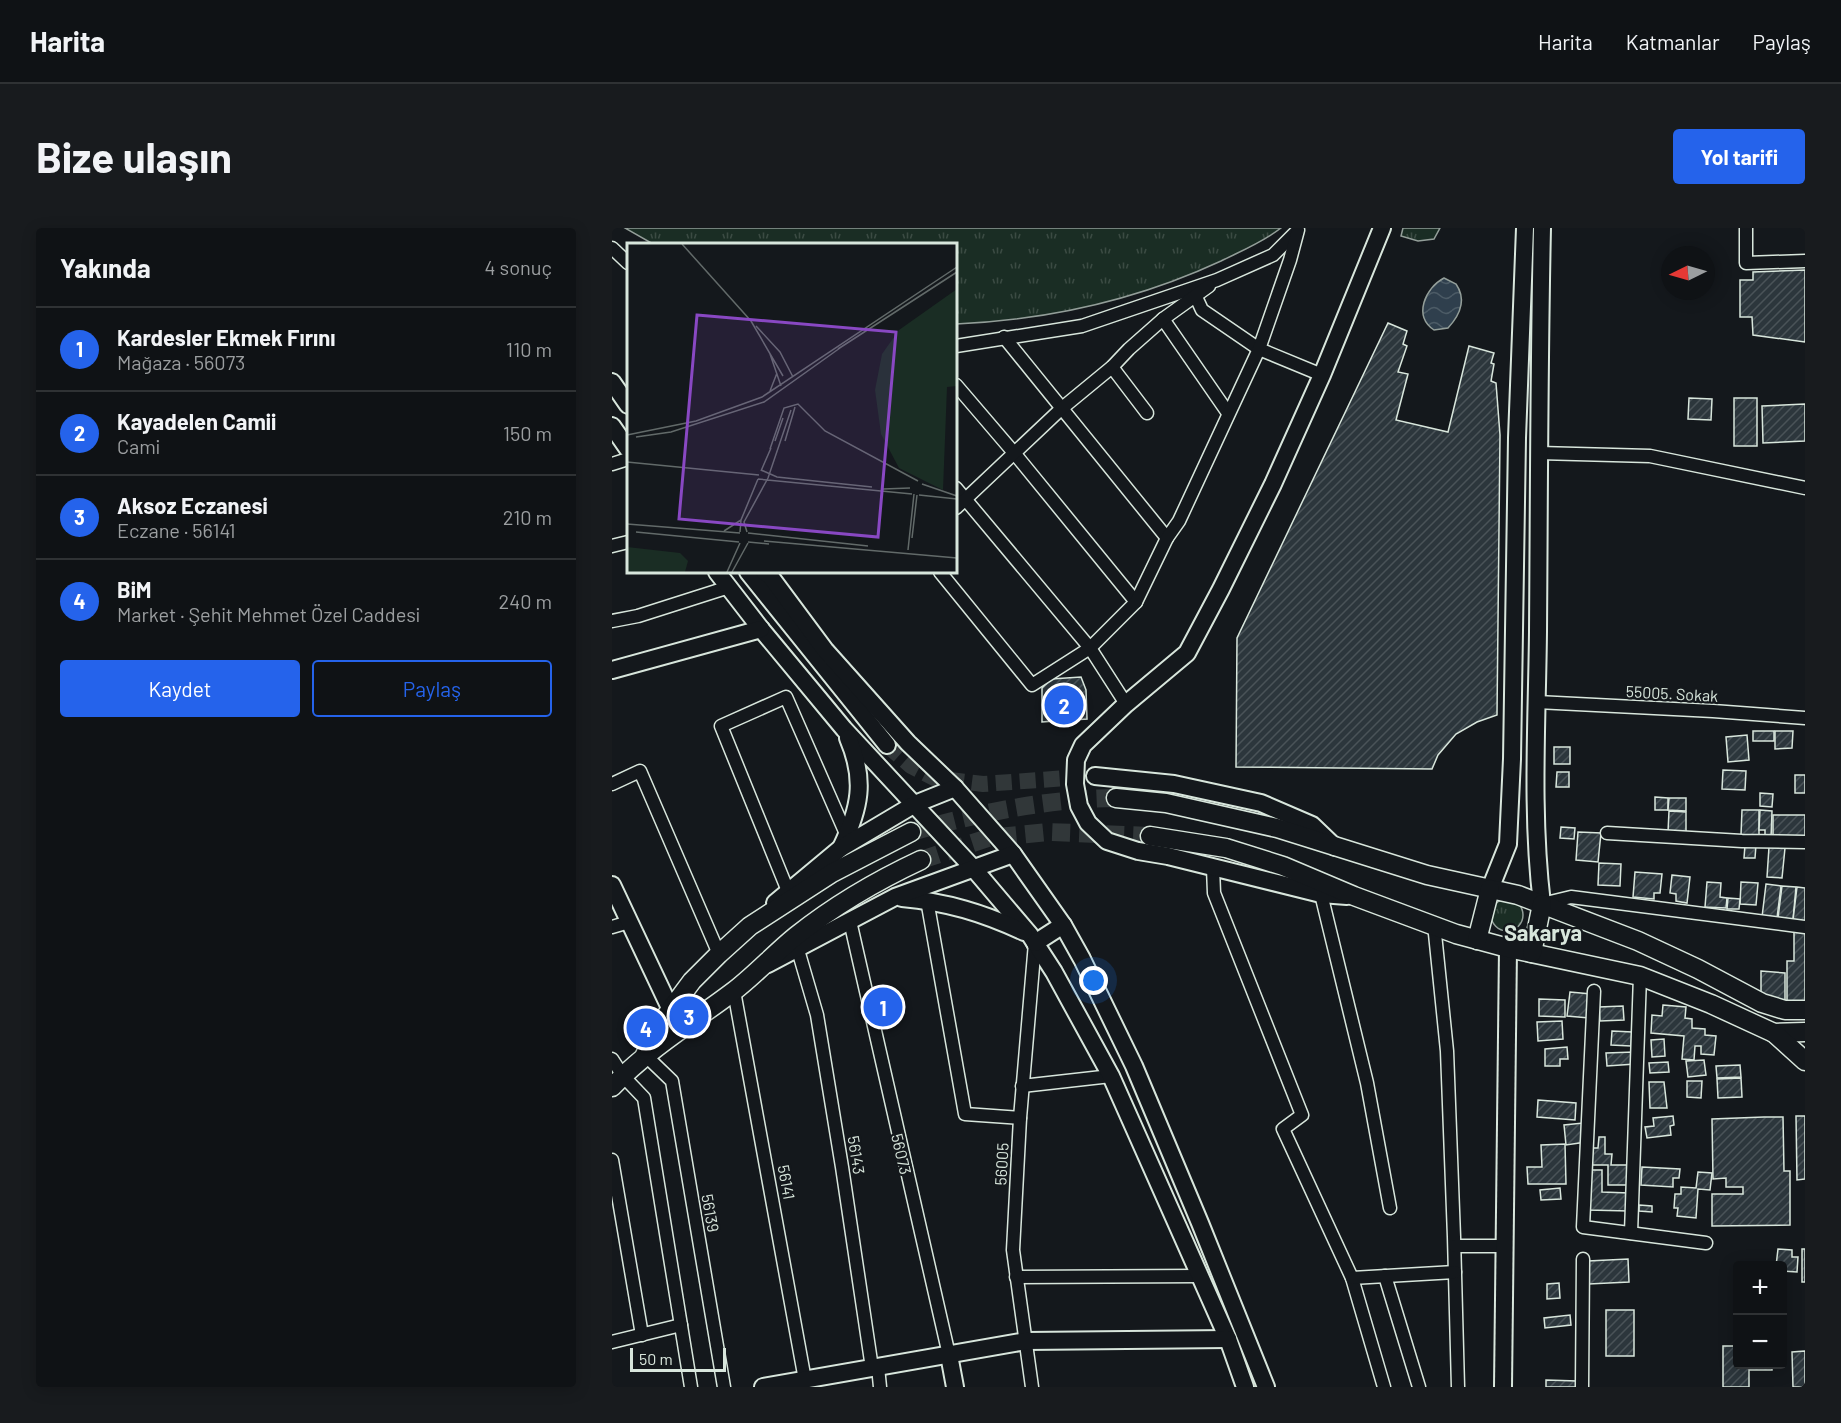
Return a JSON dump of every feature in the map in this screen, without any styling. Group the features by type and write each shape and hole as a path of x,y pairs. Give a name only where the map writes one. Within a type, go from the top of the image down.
{"main road":[{"path":"1354,896 1321,894 1168,856 1138,851 1107,841 1088,824 1079,806 1075,784 1076,760 1083,745 1126,704 1187,653 1263,505 1322,375 1382,228"},
{"path":"1477,940 1490,889 1508,844 1512,759 1517,449 1525,228"},
{"path":"1532,953 1542,904 1538,866 1537,702 1542,228"},
{"path":"612,382 627,404"},
{"path":"612,426 627,448"},
{"path":"718,573 843,729 974,869 1032,939 1054,972 1111,1076 1228,1339 1245,1387"},
{"path":"749,573 887,745"},
{"path":"766,573 833,659 908,744 955,788 1013,854 1063,925 1134,1066 1266,1387"},
{"path":"612,670 761,629"},
{"path":"843,729 856,757 860,786 858,805 844,842"},
{"path":"1095,776 1174,784 1261,803 1312,825 1336,847"},
{"path":"645,1055 657,1028 692,981 844,842 915,804 955,788"},
{"path":"1116,798 1178,805 1277,828 1427,875 1518,895 1638,941 1762,1003 1785,1010 1805,1010"},
{"path":"750,926 832,873 911,832"},
{"path":"1150,836 1226,848 1283,866 1354,896 1477,940 1640,976 1711,1004 1774,1033 1805,1061"},
{"path":"762,967 895,897 1013,854"},
{"path":"618,1081 645,1055 734,991 794,937 840,903 921,860"},
{"path":"612,885 671,1010"},
{"path":"895,897 927,900 989,916 1032,939"},
{"path":"1032,939 1063,925"},
{"path":"1503,1387 1508,948"},
{"path":"692,981 696,992 705,1001 715,1004"},
{"path":"1774,1033 1805,1032"},
{"path":"763,1387 836,1381 875,1368 1026,1341 1228,1339"},
{"name":"56073","path":"950,1355 955,1387"}],"street":[{"path":"1746,228 1746,263 1805,261"},
{"path":"957,346 1082,326 1217,280 1273,255 1299,229"},
{"path":"941,573 1032,685 1090,648 1136,602 1167,538 1179,521 1259,349 1299,229"},
{"path":"612,248 627,262"},
{"path":"1126,704 1090,648 960,504 1061,410 1112,368 1129,349 1163,319 1217,280"},
{"path":"1196,297 1202,310 1259,349 1322,375"},
{"path":"1163,319 1228,413"},
{"path":"1004,337 1167,538"},
{"path":"1112,368 1147,413"},
{"path":"957,387 1136,602"},
{"path":"1539,453 1650,456 1805,488"},
{"path":"612,464 627,459"},
{"path":"612,546 627,542"},
{"path":"612,621 638,616 729,587"},
{"path":"788,891 721,726 786,697 844,842"},
{"name":"55005. Sokak","path":"1537,702 1805,718"},
{"path":"612,784 640,771 719,954"},
{"path":"1607,833 1742,841 1805,842"},
{"path":"1213,868 1214,893 1302,1115 1283,1129 1352,1278 1384,1387"},
{"path":"1321,894 1367,1083 1390,1208"},
{"path":"1542,904 1571,897 1805,927"},
{"path":"927,900 965,1114 1020,1118"},
{"name":"56073","path":"850,921 950,1355"},
{"path":"612,927 629,922"},
{"path":"1434,924 1447,1051 1458,1387"},
{"name":"56005","path":"1032,939 1012,1250 1032,1387"},
{"name":"56143","path":"798,950 817,1016 880,1387"},
{"path":"1631,1233 1640,976"},
{"name":"56141","path":"734,991 800,1383"},
{"path":"1594,991 1583,1227 1706,1243"},
{"name":"56139","path":"645,1055 672,1081 724,1387"},
{"path":"612,1059 618,1081 644,1098 692,1387"},
{"path":"1022,1086 1111,1076"},
{"path":"612,1160 642,1335"},
{"path":"1455,1246 1505,1246"},
{"path":"1582,1258 1582,1387"},
{"path":"1352,1278 1455,1272"},
{"path":"1016,1277 1200,1276"},
{"path":"1384,1276 1419,1387"},
{"path":"612,1342 681,1325"}],"green space":[{"path":"625,228 1281,228 1221,261 1157,287 1124,297 1058,313 957,324 957,243 651,243"},
{"path":"1403,228 1440,228 1434,239 1418,241 1401,236"},
{"path":"1507,899 1519,903 1523,915 1519,927 1507,931 1495,927 1491,915 1495,903"}],"water":[{"path":"1444,278 1456,284 1461,296 1461,307 1448,328 1434,330 1424,317 1424,302 1431,288"}],"building":[{"path":"1805,270 1805,342 1753,335 1752,317 1740,317 1740,280 1753,280 1753,272"},
{"path":"1388,323 1407,331 1403,344 1407,346 1398,372 1408,374 1396,420 1448,432 1469,346 1494,353 1491,363 1494,364 1491,381 1496,383 1500,435 1497,715 1477,722 1456,734 1438,755 1432,769 1236,767 1237,638"},
{"path":"1689,398 1712,399 1711,420 1688,419"},
{"path":"1734,398 1757,398 1757,446 1734,446"},
{"path":"1805,404 1805,441 1763,443 1762,406"},
{"path":"1081,677 1086,690 1087,719 1042,722 1042,688 1051,679"},
{"path":"1753,731 1774,731 1774,741 1753,741"},
{"path":"1775,731 1793,731 1792,748 1775,749"},
{"path":"1747,735 1749,760 1728,762 1726,737"},
{"path":"1554,747 1570,747 1570,764 1554,764"},
{"path":"1723,770 1746,771 1745,790 1722,789"},
{"path":"1557,772 1569,772 1569,787 1556,787"},
{"path":"1795,775 1805,775 1805,793 1795,793"},
{"path":"1760,793 1773,794 1772,807 1760,806"},
{"path":"1655,797 1668,798 1668,810 1655,810"},
{"path":"1669,798 1686,798 1686,811 1668,810"},
{"path":"1742,810 1759,810 1759,835 1741,835"},
{"path":"1760,810 1772,811 1771,839 1765,838 1765,830 1759,830"},
{"path":"1669,811 1686,812 1686,832 1668,832"},
{"path":"1773,815 1805,815 1805,839 1773,839"},
{"path":"1561,827 1575,828 1574,839 1560,838"},
{"path":"1578,832 1601,833 1598,862 1576,860"},
{"path":"1745,845 1756,845 1755,858 1744,858"},
{"path":"1769,847 1785,848 1782,878 1767,877"},
{"path":"1599,863 1621,864 1620,886 1598,885"},
{"path":"1635,872 1662,874 1660,893 1654,893 1654,899 1633,897"},
{"path":"1672,875 1690,877 1687,903 1676,901 1676,894 1670,893"},
{"path":"1707,882 1721,883 1720,897 1727,898 1726,908 1705,907"},
{"path":"1741,882 1758,883 1756,905 1740,904"},
{"path":"1766,884 1781,886 1777,918 1762,917"},
{"path":"1782,886 1796,887 1793,920 1778,918"},
{"path":"1797,887 1805,888 1805,922 1793,920"},
{"path":"1728,898 1740,899 1739,909 1727,909"},
{"path":"1794,930 1805,933 1805,1002 1787,1002 1787,961 1794,961"},
{"path":"1761,971 1785,973 1785,1003 1761,997"},
{"path":"1570,992 1591,994 1589,1018 1567,1016"},
{"path":"1539,999 1565,1000 1565,1017 1539,1016"},
{"path":"1663,1005 1686,1007 1685,1018 1692,1019 1692,1028 1705,1029 1705,1035 1716,1036 1714,1055 1701,1054 1701,1046 1695,1046 1694,1060 1682,1059 1684,1036 1651,1033 1652,1015 1662,1016"},
{"path":"1623,1006 1624,1020 1600,1021 1599,1007"},
{"path":"1562,1021 1563,1039 1538,1041 1537,1022"},
{"path":"1612,1031 1632,1032 1631,1046 1611,1045"},
{"path":"1664,1039 1665,1056 1652,1057 1651,1040"},
{"path":"1567,1047 1568,1059 1560,1059 1560,1066 1545,1066 1545,1049"},
{"path":"1634,1052 1635,1064 1607,1066 1606,1053"},
{"path":"1704,1060 1706,1075 1688,1077 1686,1061"},
{"path":"1668,1062 1669,1072 1650,1073 1649,1063"},
{"path":"1740,1065 1741,1077 1717,1078 1716,1066"},
{"path":"1741,1078 1742,1097 1718,1098 1717,1079"},
{"path":"1687,1081 1702,1081 1701,1098 1687,1097"},
{"path":"1649,1082 1664,1082 1667,1108 1650,1108"},
{"path":"1538,1100 1576,1103 1575,1120 1537,1117"},
{"path":"1673,1116 1674,1125 1670,1126 1671,1135 1647,1138 1645,1127 1654,1126 1653,1118"},
{"path":"1796,1116 1805,1116 1805,1179 1797,1180"},
{"path":"1783,1117 1784,1171 1790,1171 1790,1225 1712,1226 1712,1194 1743,1194 1743,1187 1726,1187 1726,1178 1713,1179 1712,1119"},
{"path":"1583,1123 1586,1142 1566,1145 1564,1125"},
{"path":"1599,1137 1605,1137 1605,1154 1612,1154 1611,1165 1632,1165 1631,1185 1608,1185 1608,1165 1591,1165 1591,1148 1598,1148"},
{"path":"1565,1144 1566,1184 1528,1184 1527,1167 1542,1167 1541,1145"},
{"path":"1642,1167 1680,1169 1679,1178 1673,1178 1673,1187 1641,1185"},
{"path":"1587,1170 1602,1170 1602,1192 1629,1193 1629,1211 1587,1210"},
{"path":"1698,1172 1712,1173 1710,1190 1698,1189 1696,1218 1677,1216 1678,1208 1674,1208 1675,1194 1681,1194 1681,1187 1696,1188"},
{"path":"1560,1188 1561,1199 1541,1200 1540,1190"},
{"path":"1639,1205 1652,1206 1652,1212 1639,1211"},
{"path":"1778,1249 1792,1250 1792,1257 1798,1257 1797,1272 1787,1271 1787,1261 1777,1261"},
{"path":"1802,1249 1805,1249 1805,1282 1802,1282"},
{"path":"1628,1259 1629,1282 1589,1284 1588,1261"},
{"path":"1559,1283 1560,1298 1547,1299 1547,1284"},
{"path":"1606,1310 1634,1310 1634,1356 1606,1356"},
{"path":"1570,1315 1571,1325 1545,1328 1544,1318"},
{"path":"1723,1346 1733,1346 1733,1369 1772,1369 1749,1370 1749,1387 1723,1387"},
{"path":"1805,1351 1805,1387 1793,1387 1792,1352"},
{"path":"1546,1380 1577,1381 1577,1387 1546,1387"}],"tunnel":[{"path":"887,745 911,766 934,778 983,784 1095,776"},
{"path":"911,832 1012,808 1064,801 1116,798"},
{"path":"921,860 988,838 1049,832 1150,836"}],"place":[{"name":"Kayadelen Camii","path":"1064,705"},
{"name":"Kardesler Ekmek Fırını","path":"883,1007"},
{"name":"Aksoz Eczanesi","path":"689,1016"},
{"name":"BiM","path":"646,1028"}],"district":[{"name":"Sakarya","path":"1543,932"}]}
